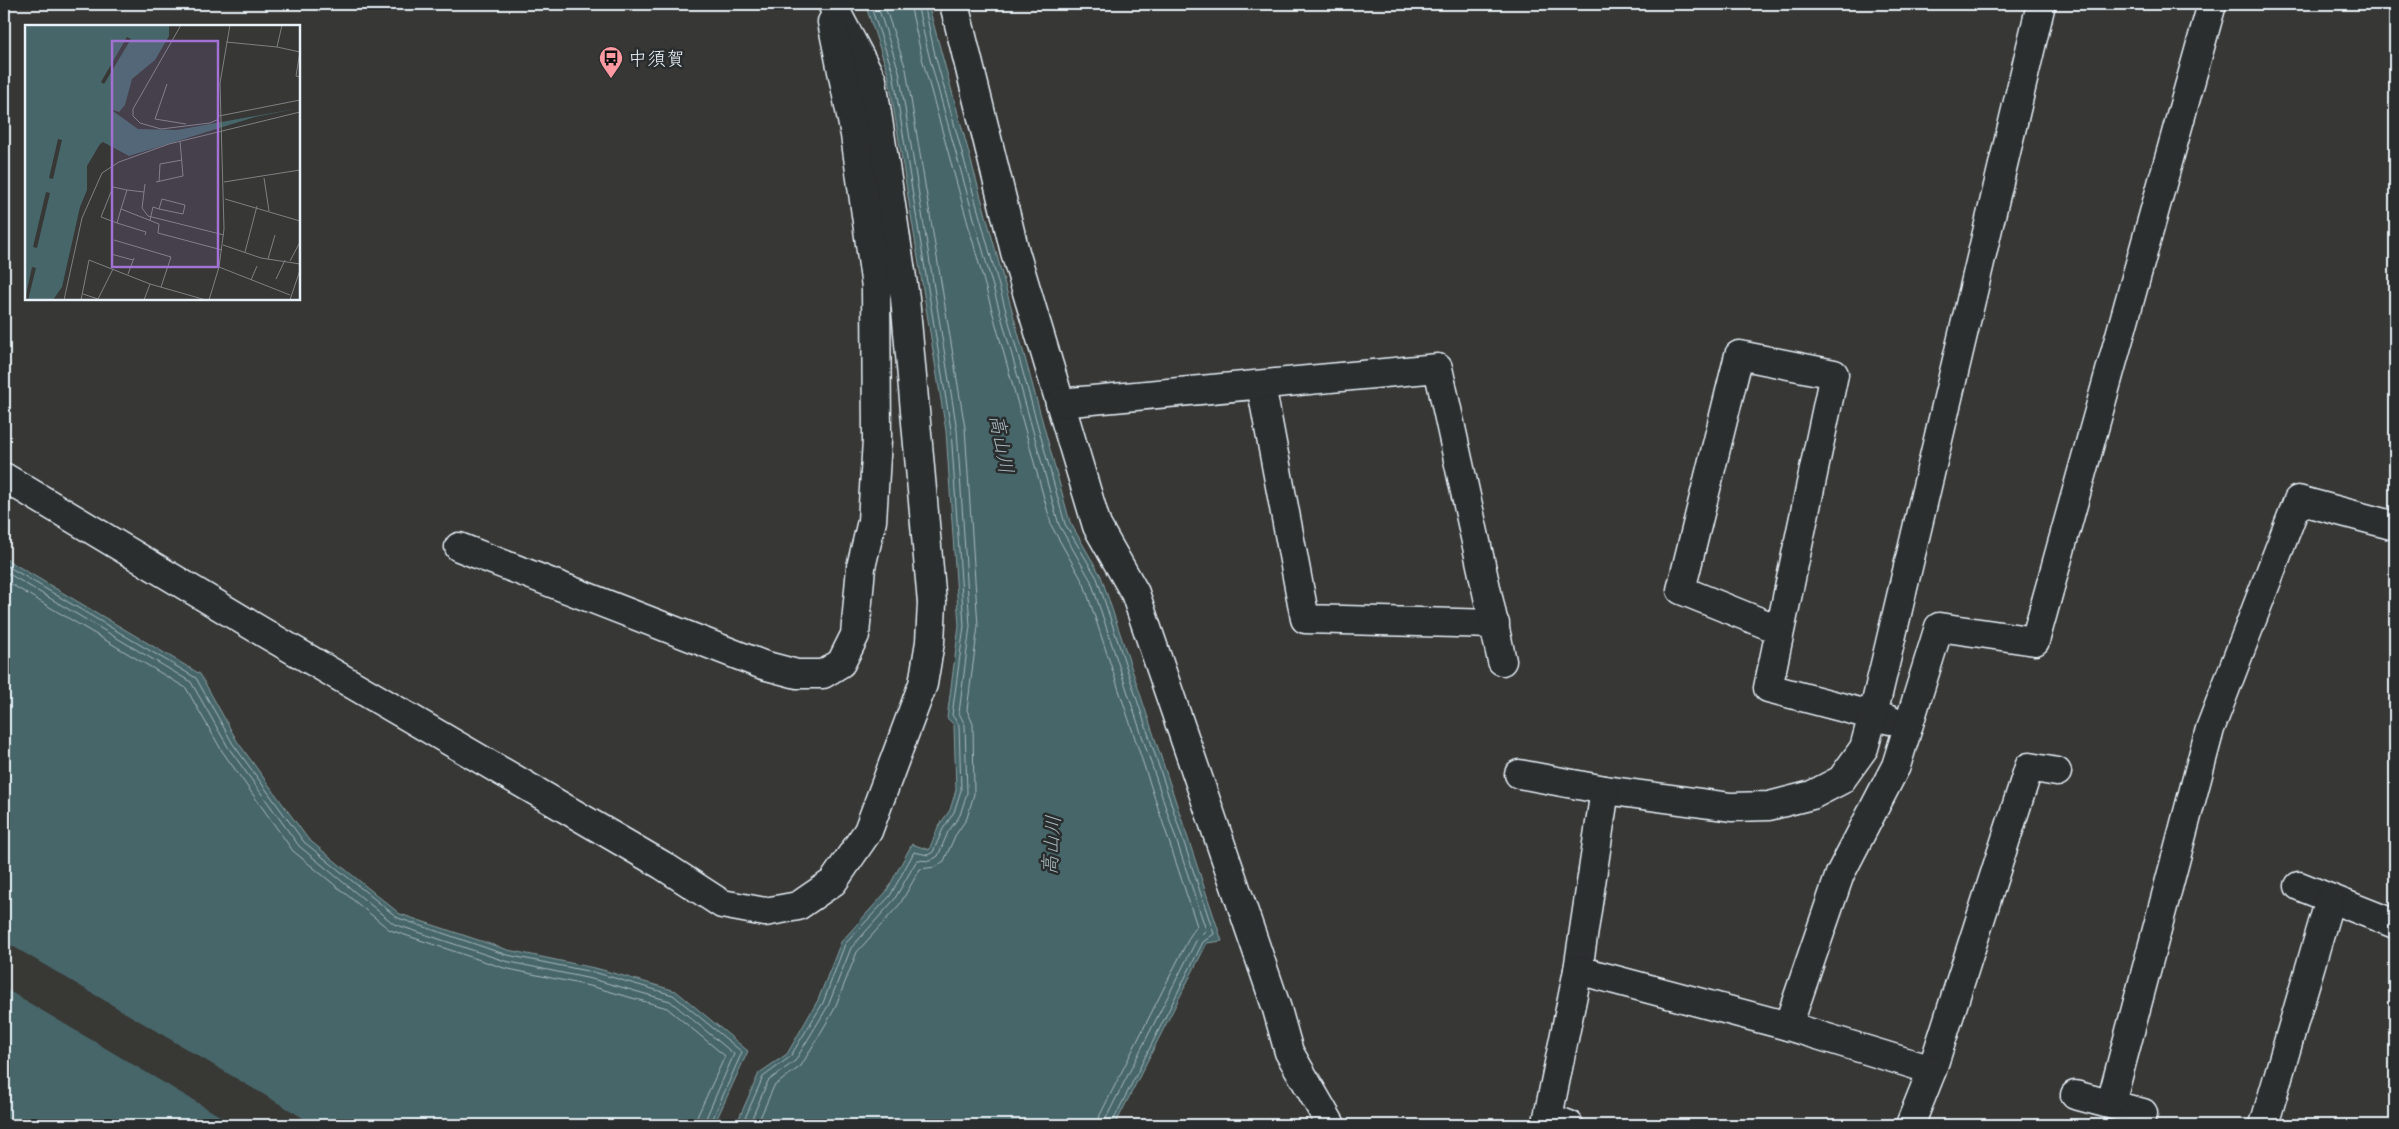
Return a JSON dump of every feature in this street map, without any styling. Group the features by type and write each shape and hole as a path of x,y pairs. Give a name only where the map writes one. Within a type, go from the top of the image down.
{"street":[{"path":"459,547 763,666 797,674 823,674 841,663 855,635 860,567 872,521 877,440 876,287 855,135 828,4"},
{"path":"4,477 266,634 662,865 722,904 764,912 798,906 833,882 868,831 923,684 930,642 932,603 905,298 872,80 832,4"},
{"path":"954,4 1015,252 1097,526 1135,593 1277,1009 1289,1052 1331,1125"},
{"path":"1519,774 1605,790 1731,807 1770,806 1812,795 1841,780 1864,748 2041,4"},
{"path":"1788,1026 1840,874 1896,766 1939,627 2035,641 2212,4"},
{"path":"1780,630 1681,590 1739,355 1834,374 1768,688 1909,724"},
{"path":"1060,403 1438,368 1502,661"},
{"path":"1261,384 1305,619 1495,624"},
{"path":"2110,1103 2210,729 2298,500 2395,526"},
{"path":"1910,1125 1932,1070 2029,767 2057,772"},
{"path":"1569,1125 1548,1117 1578,970 1605,790"},
{"path":"2298,886 2395,924"},
{"path":"2264,1125 2330,899"},
{"path":"1578,970 1788,1026 1932,1070"},
{"path":"2075,1095 2143,1113"}],"water":[{"name":"高山川","path":"865,4 928,4 1070,522 1101,576 1222,941 1207,943 1115,1125 736,1125 759,1073 787,1054 818,1000 841,942 886,892 912,844 929,850 938,827 950,810 956,790 954,725 947,718 959,626 946,431 888,73"},
{"path":"4,558 200,674 237,741 308,839 400,914 508,950 599,969 676,991 748,1051 714,1125 4,1125"}],"pier":[{"path":"4,941 315,1125 235,1125 4,988"}],"place":[{"name":"中須賀","path":"611,79"}]}
